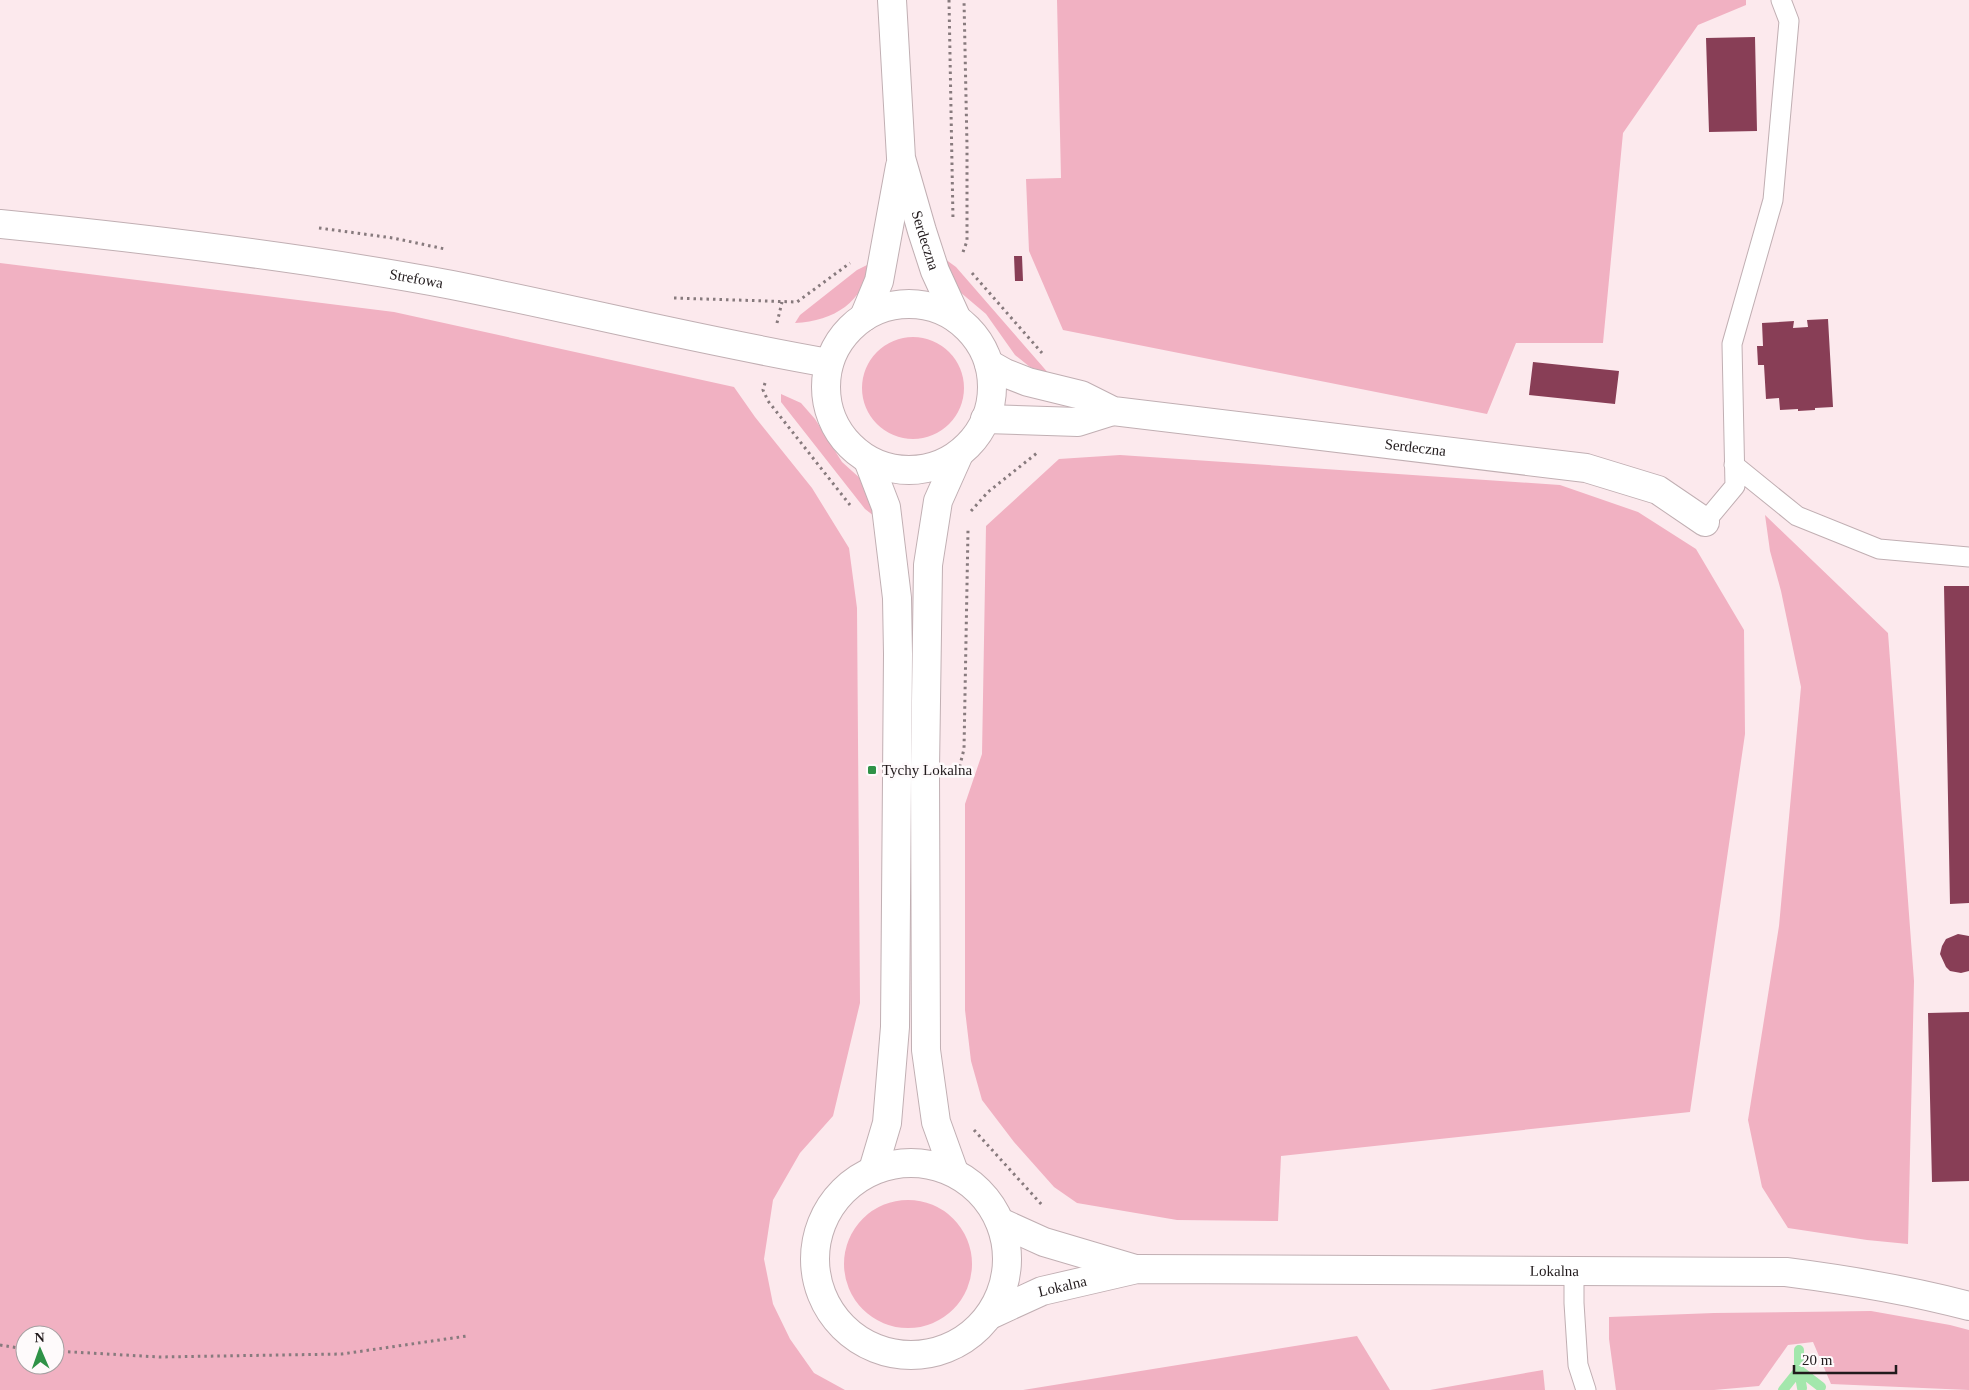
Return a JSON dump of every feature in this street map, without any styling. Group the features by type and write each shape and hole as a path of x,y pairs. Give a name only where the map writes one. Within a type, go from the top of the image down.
{"street":[{"name":"Serdeczna","path":"864,317 879,281 901,158 892,0"},
{"name":"Serdeczna","path":"901,158 937,246 956,319"},
{"name":"Strefowa","path":"0,224 193,246 359,269 453,286 771,353 829,362"},
{"path":"901,304 920,305 939,310 956,319 976,339 989,364 992,382 989,409 978,434 959,454 938,465 914,471 891,469 868,460 850,447 836,429 827,408 825,386 829,362 836,345 848,329 864,317 881,308 901,304"},
{"path":"989,364 1005,374 1028,382 1081,395 1113,411"},
{"name":"Serdeczna","path":"1113,411 1586,468 1658,490 1705,522"},
{"path":"985,419 1078,422 1113,411"},
{"path":"954,1172 936,1122 926,1050 925,770 928,565 938,501 959,454"},
{"path":"868,460 886,507 897,598 898,654 895,1027 887,1123 873,1170"},
{"path":"900,1163 928,1164 954,1172 977,1187 992,1205 1005,1234 1008,1262 1004,1289 992,1314 973,1334 949,1348 923,1355 895,1355 868,1346 846,1330 828,1309 817,1284 814,1256 819,1229 831,1204 850,1184 873,1170 900,1163"},
{"name":"Lokalna","path":"1000,1222 1044,1242 1137,1269"},
{"name":"Lokalna","path":"992,1314 1042,1290 1137,1269 1786,1272 1859,1281 1929,1295 1969,1306"}],"lane":[{"path":"1781,0 1789,21"},
{"path":"1705,522 1735,486 1732,344 1773,200 1789,21 1795,0"},
{"path":"1734,465 1797,516 1879,549 1969,557"},
{"path":"1574,1270 1578,1365 1586,1390"}],"path":[{"path":"949,0 954,236 937,246 960,260 967,241 964,0"},
{"path":"315,228 393,238 450,250"},
{"path":"665,298 797,302 869,248 886,248"},
{"path":"972,272 1063,376 1062,390"},
{"path":"782,302 763,390 768,401 864,523 875,530 889,531"},
{"path":"970,518 971,510 988,492 1058,437 1059,422"},
{"path":"957,778 964,749 968,527"},
{"path":"933,534 968,535"},
{"path":"971,1127 1046,1210"},
{"path":"65,1352 159,1357 342,1354 466,1336"},
{"path":"0,1345 15,1347"}],"shaded area":[{"path":"1057,0 1746,0 1746,5 1698,25 1623,133 1603,343 1516,343 1487,414 1063,330 1029,251 1026,179 1061,178"},
{"path":"945,259 956,267 1050,375 1030,367 1015,355 986,314 960,292"},
{"path":"0,263 394,312 734,387 755,417 812,488 849,548 857,608 860,1003 833,1116 800,1153 773,1200 764,1259 773,1304 790,1339 814,1373 845,1390 0,1390"},
{"path":"871,263 861,289 845,307 823,318 795,323 800,315 857,270"},
{"path":"913,337 932,341 949,352 960,369 964,388 960,407 949,424 932,435 913,439 894,435 877,424 866,407 862,388 866,369 877,352 894,341"},
{"path":"781,394 801,403 815,419 842,462 862,480 872,501 874,516 865,509 781,402"},
{"path":"1120,455 1560,485 1638,512 1696,549 1744,630 1745,734 1690,1112 1281,1156 1278,1221 1177,1220 1077,1203 1054,1187 1014,1142 982,1100 971,1061 965,1010 965,804 982,754 986,526 1059,459"},
{"path":"1765,515 1888,633 1914,981 1908,1244 1788,1228 1762,1187 1748,1120 1779,926 1801,687 1781,591 1770,551"},
{"path":"908,1200 921,1201 933,1205 953,1219 967,1239 971,1251 971,1277 967,1289 953,1309 933,1323 921,1327 908,1328 895,1327 883,1323 863,1309 849,1289 845,1277 844,1264 845,1251 849,1239 863,1219 883,1205 895,1201"},
{"path":"1871,1311 1969,1330 1969,1390 1831,1384 1813,1342 1788,1345 1759,1386 1714,1390 1616,1390 1609,1339 1609,1317 1714,1313"},
{"path":"1357,1336 1390,1390 1023,1390"},
{"path":"1543,1370 1545,1390 1430,1390"}],"building":[{"path":"1755,37 1757,131 1709,132 1706,38"},
{"path":"1014,256 1022,256 1023,281 1015,281"},
{"path":"1828,319 1833,407 1798,411 1798,409 1780,410 1779,398 1766,399 1764,365 1758,365 1757,346 1763,346 1762,323 1794,321 1793,328 1808,327 1807,320"},
{"path":"1533,362 1619,371 1615,404 1529,395"},
{"path":"1944,586 1969,586 1969,903 1950,904"},
{"path":"1958,934 1969,936 1969,971 1961,973 1950,971 1940,954 1946,939"},
{"path":"1969,1012 1969,1181 1932,1182 1928,1013"}],"waterway":[{"path":"1783,1390 1799,1370 1799,1350"},
{"path":"1802,1388 1799,1370 1821,1387"}],"place":[{"name":"Tychy Lokalna","path":"872,770"}]}
